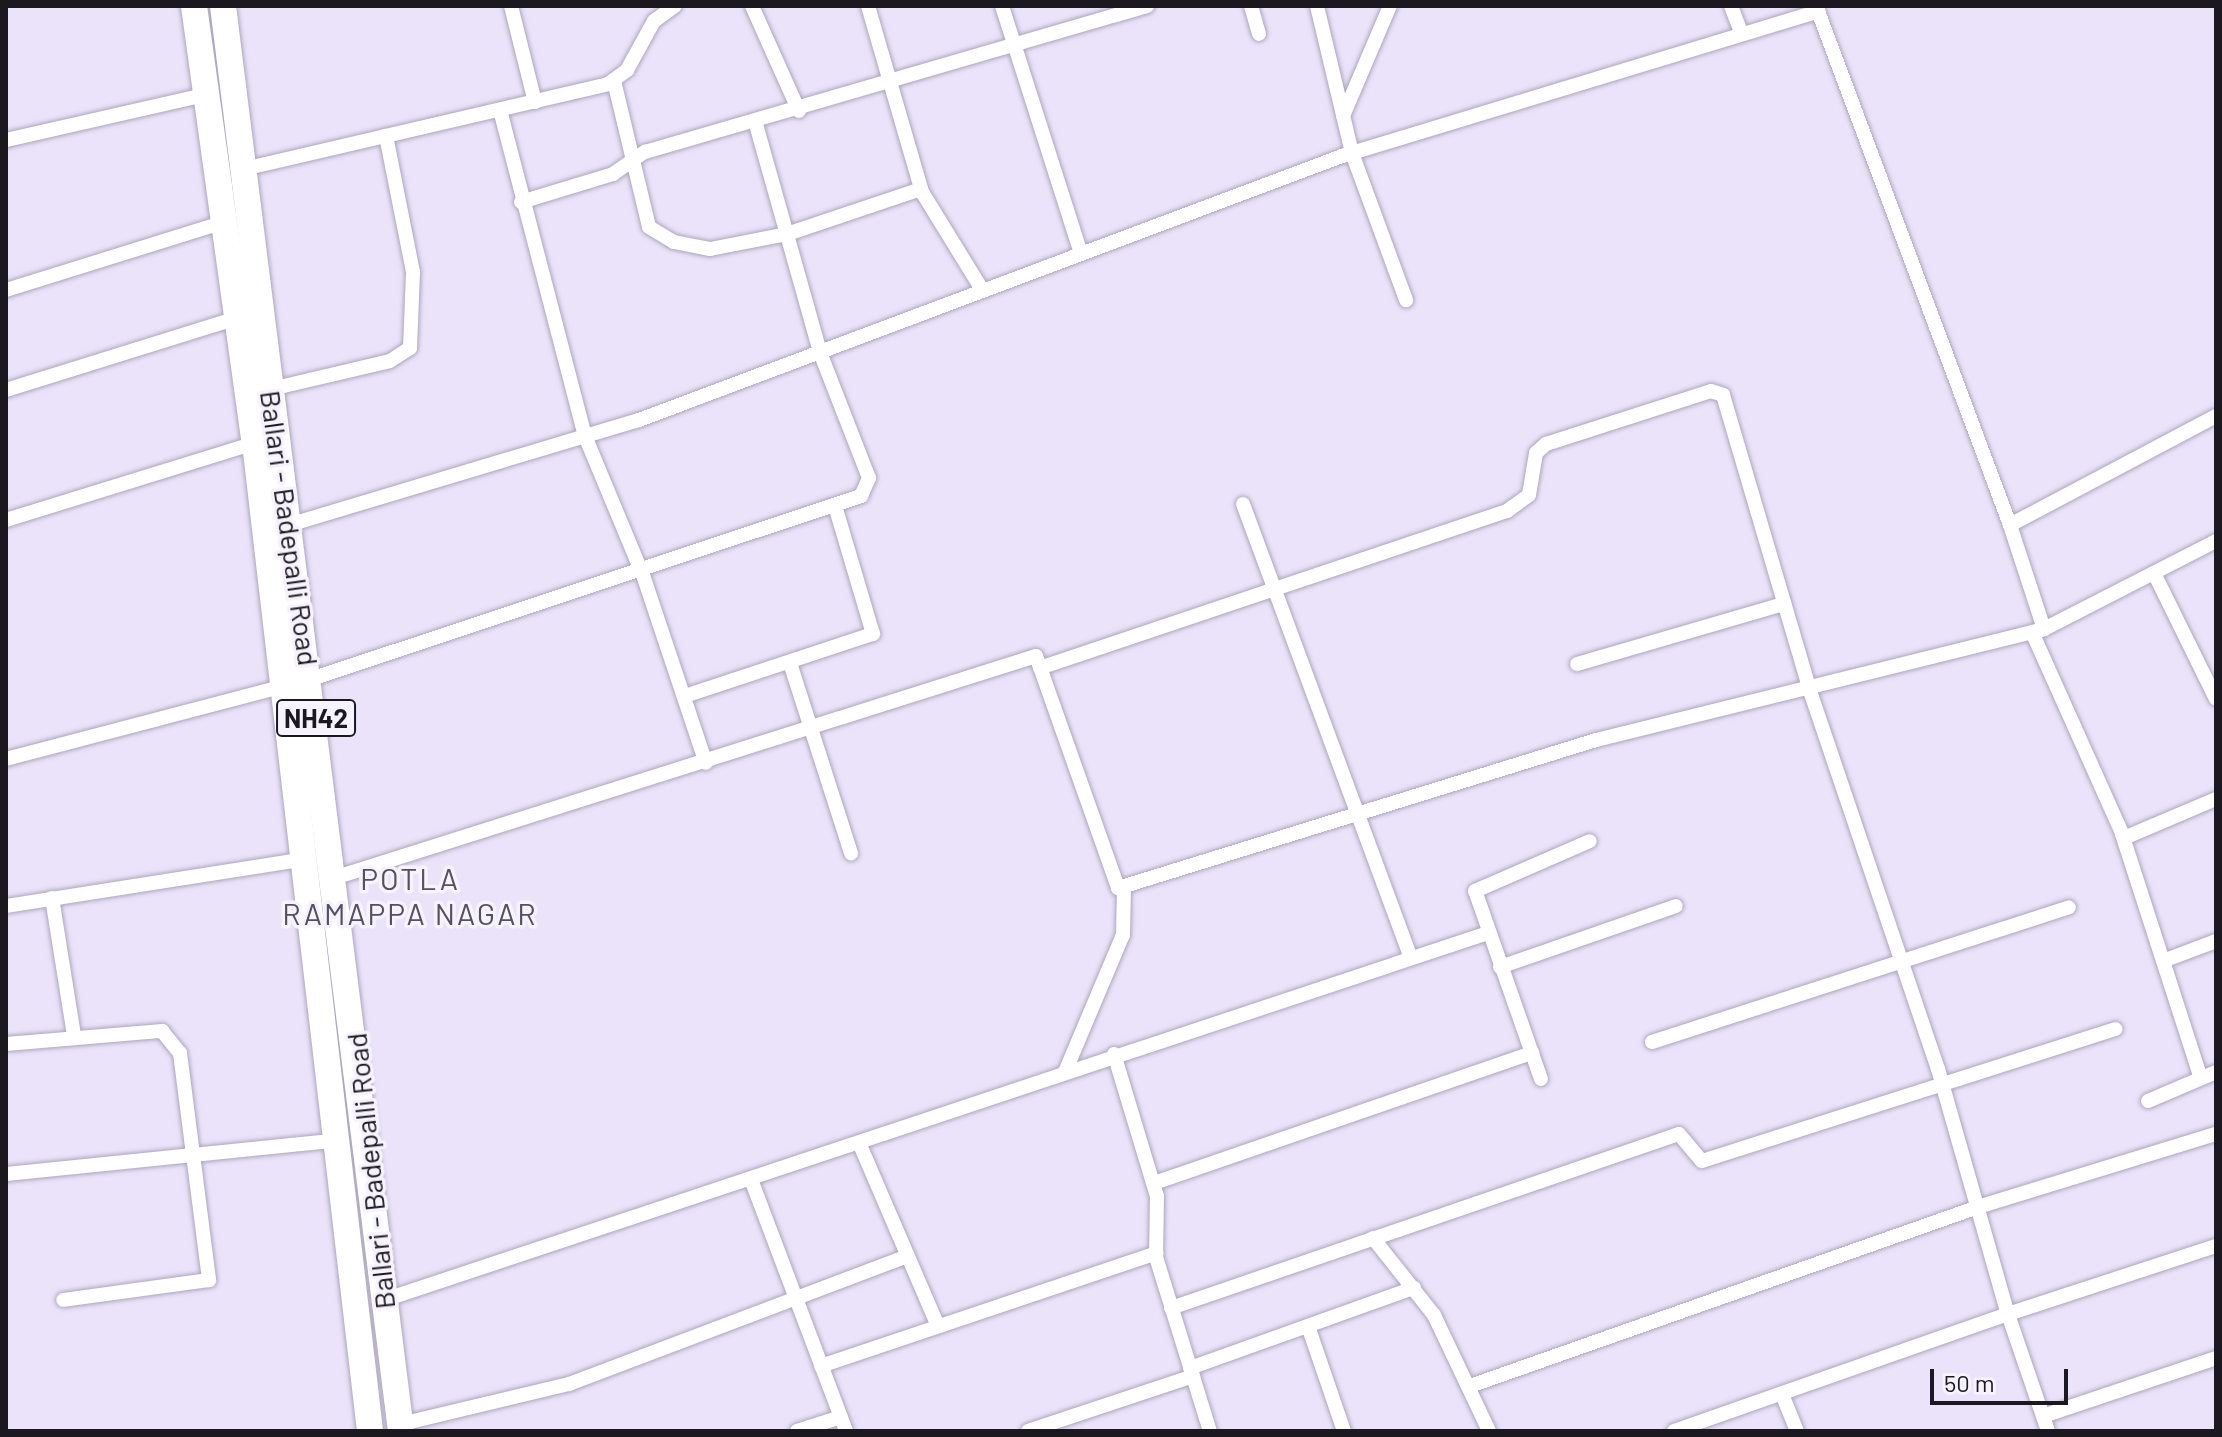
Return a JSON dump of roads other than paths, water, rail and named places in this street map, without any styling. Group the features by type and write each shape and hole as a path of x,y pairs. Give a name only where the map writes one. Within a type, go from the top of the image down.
{"highway":[{"name":"Ballari - Badepalli Road","path":"194,6 255,443 370,1431"},
{"name":"Ballari - Badepalli Road","path":"223,6 248,168 271,389 292,524 337,877 401,1428"}],"street":[{"path":"511,6 535,102"},
{"path":"248,168 614,81 654,21 675,6"},
{"path":"752,6 799,111"},
{"path":"868,6 894,83 921,189 983,291"},
{"path":"1002,6 1081,254"},
{"path":"1251,6 1259,34"},
{"path":"1317,6 1352,153 1406,300"},
{"path":"1343,116 1390,6"},
{"path":"1731,6 1742,34"},
{"path":"521,202 613,174 632,159 1015,48 1137,8"},
{"path":"292,524 585,436 820,352 1352,153 1821,8 2010,525 2038,630 2121,833 2201,1078"},
{"path":"614,81 632,159 656,235 710,249 787,234 921,189"},
{"path":"6,140 208,94"},
{"path":"500,110 521,202 585,436 643,575 706,763"},
{"path":"6,759 311,679 643,575 861,496 869,478 820,352 756,125"},
{"path":"271,389 390,361 410,348 413,272 386,136"},
{"path":"6,290 224,222"},
{"path":"6,390 237,318"},
{"path":"1040,668 1507,511 1529,495 1536,453 1546,444 1711,391 1727,405 1810,691 1942,1085 2008,1314 2046,1427 2216,1358"},
{"path":"2010,525 2216,416"},
{"path":"6,520 255,443"},
{"path":"1243,504 1411,958"},
{"path":"685,696 790,663 875,630 835,506"},
{"path":"337,877 706,763 1036,656 1118,888 1357,818 1596,740 1810,691 2038,630 2216,541"},
{"path":"2154,573 2216,699"},
{"path":"1577,664 1784,604"},
{"path":"790,663 851,853"},
{"path":"2121,833 2132,839 2216,799"},
{"path":"1541,1079 1475,895 1480,884 1590,841"},
{"path":"6,906 305,859"},
{"path":"1065,1072 1123,935 1124,886"},
{"path":"52,898 74,1035"},
{"path":"1500,967 1676,906"},
{"path":"1652,1042 2069,907"},
{"path":"384,1300 752,1182 1114,1054 1488,933"},
{"path":"2163,961 2216,941"},
{"path":"1171,1308 1679,1134 1702,1161 2115,1029"},
{"path":"6,1044 74,1035 162,1031 172,1037 194,1155 206,1283 63,1300"},
{"path":"1154,1183 1532,1053"},
{"path":"1114,1054 1161,1215 1156,1253 1210,1431"},
{"path":"2148,1101 2216,1072"},
{"path":"1470,1386 1978,1207 2216,1134"},
{"path":"6,1174 338,1140"},
{"path":"860,1145 938,1326"},
{"path":"752,1182 792,1301 844,1424 797,1431"},
{"path":"1373,1238 1414,1288 1470,1386 1489,1431"},
{"path":"1674,1431 2008,1314 2216,1246"},
{"path":"821,1366 1156,1253"},
{"path":"401,1428 569,1384 908,1256"},
{"path":"1028,1431 1414,1288"},
{"path":"1308,1326 1344,1431"},
{"path":"1782,1394 1797,1431"}],"district":[{"name":"POTLA RAMAPPA NAGAR","path":"410,895"}]}
